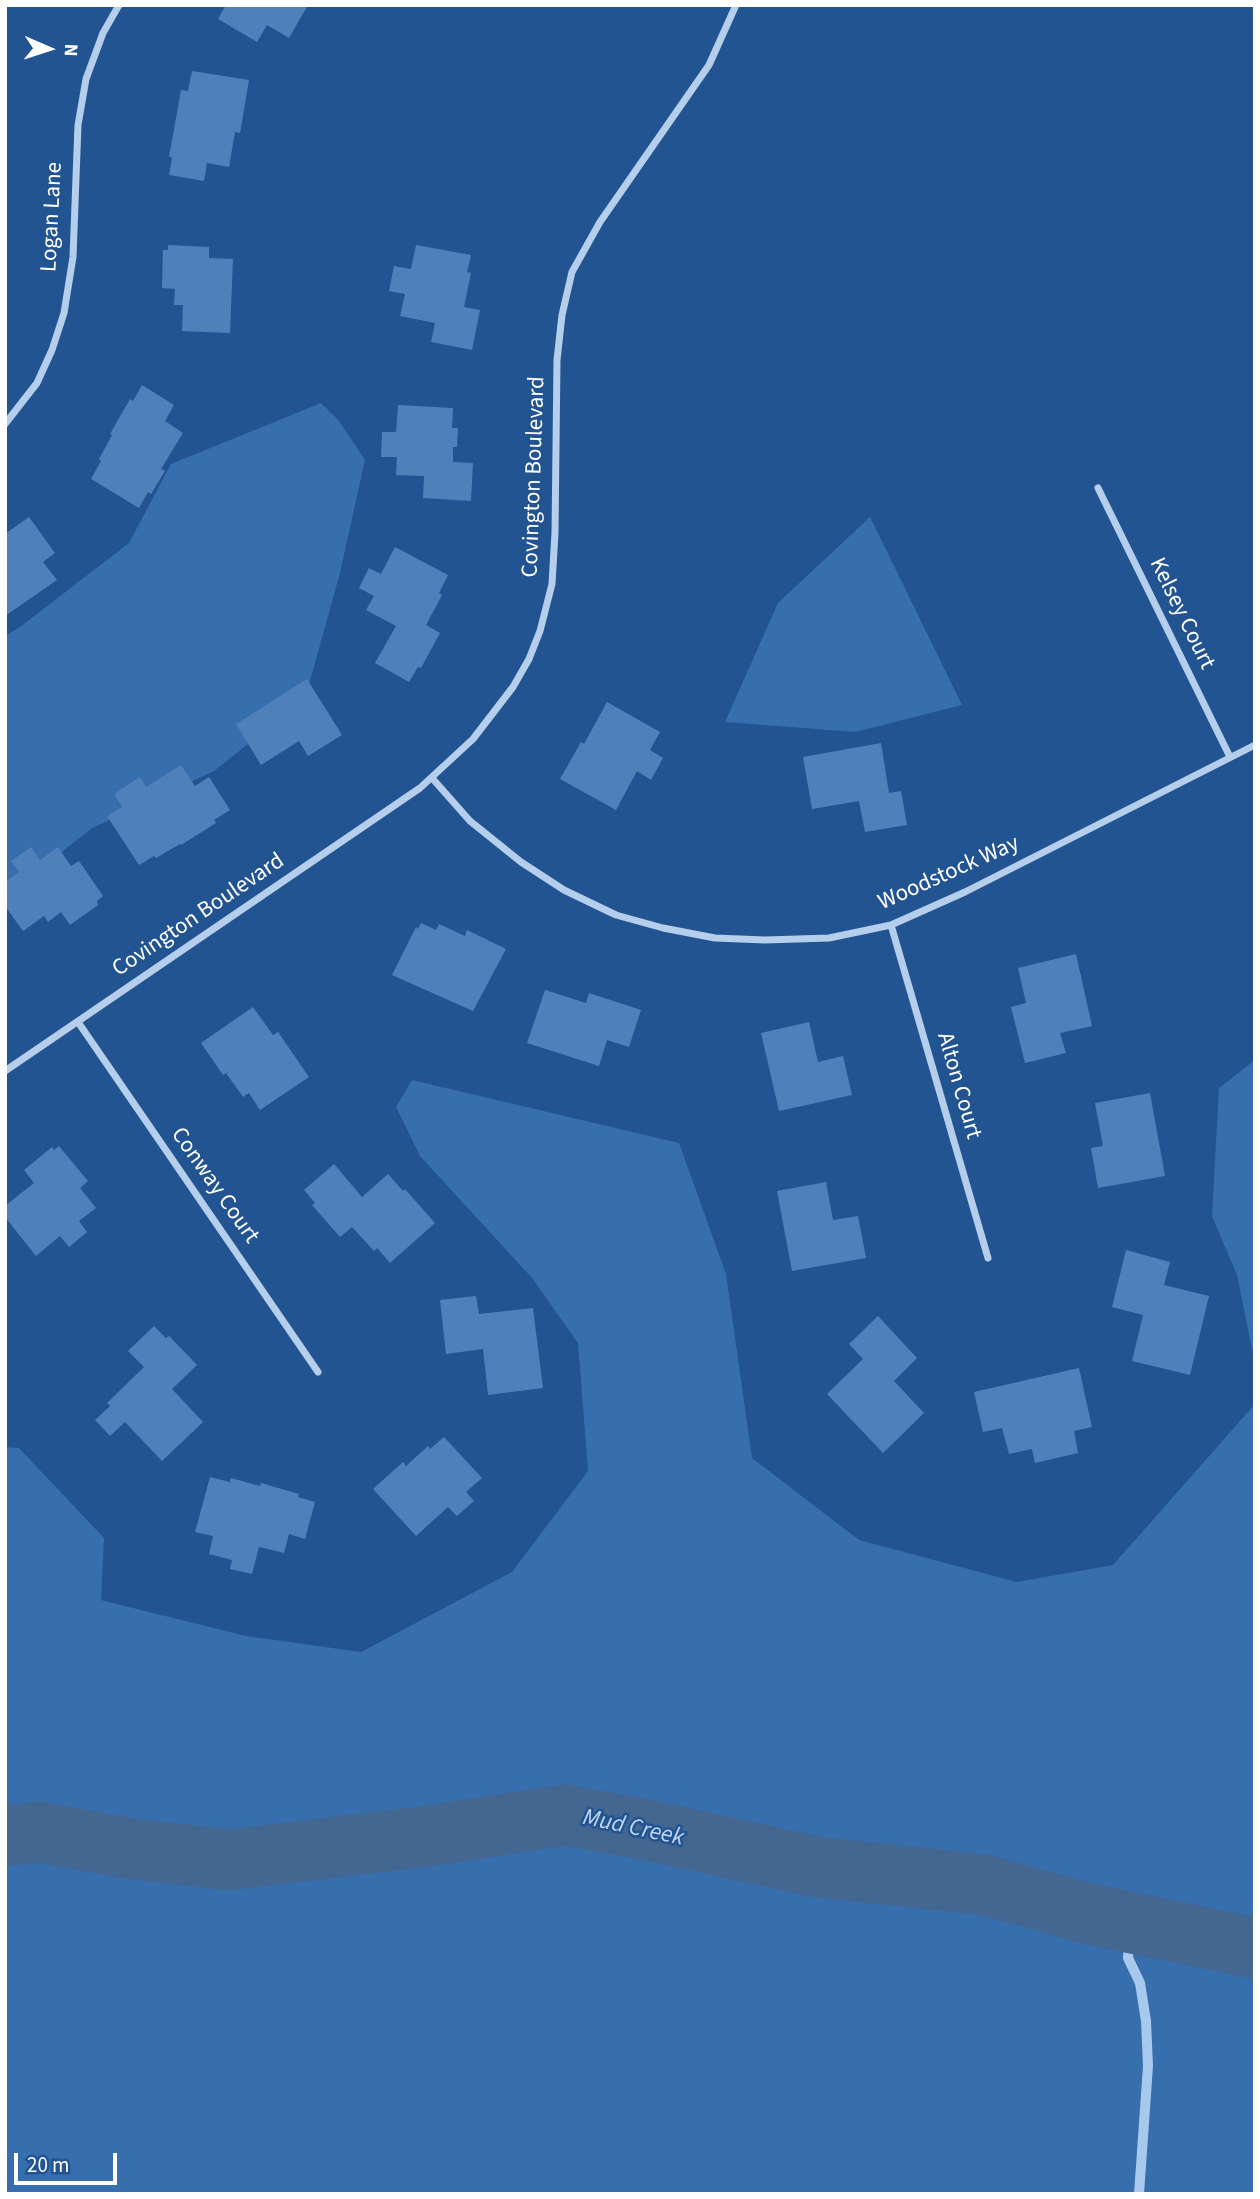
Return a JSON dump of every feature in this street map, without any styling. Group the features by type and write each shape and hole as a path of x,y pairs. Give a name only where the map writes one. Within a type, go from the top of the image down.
{"street":[{"name":"Logan Lane","path":"5,424 37,383 52,350 64,313 73,257 78,125 86,79 103,33 119,5"},
{"name":"Covington Boulevard","path":"5,1072 420,789 473,739 513,687 529,659 547,608 552,584 557,360 562,315 572,272 600,222 709,65 736,5"},
{"name":"Kelsey Court","path":"1098,488 1230,757"},
{"name":"Woodstock Way","path":"432,778 470,821 521,862 564,890 616,915 715,938 828,938 891,925 965,892 1255,745"},
{"name":"Alton Court","path":"891,925 988,1258"},
{"name":"Conway Court","path":"78,1022 318,1371"}],"shaded area":[{"path":"321,403 339,421 365,460 340,573 305,699 214,771 92,828 5,897 5,636 129,543 171,464"},
{"path":"870,517 962,705 855,732 725,722 778,603"},
{"path":"1255,1060 1255,1365 1237,1275 1212,1216 1219,1088"},
{"path":"412,1080 679,1143 726,1274 752,1458 859,1540 1017,1582 1113,1565 1255,1404 1255,2194 5,2194 5,1447 19,1448 104,1538 101,1600 246,1636 361,1652 512,1572 588,1471 578,1343 532,1278 420,1156 396,1107"}],"building":[{"path":"226,5 308,5 289,38 267,25 257,42 218,19"},
{"path":"192,71 249,80 240,133 235,132 229,167 207,163 204,181 169,175 172,157 169,157 181,90 188,91"},
{"path":"168,245 209,247 209,258 233,259 230,333 182,331 183,305 174,305 175,289 162,288 163,250 168,250"},
{"path":"416,245 471,255 467,272 471,273 464,307 480,310 472,350 431,342 435,323 400,316 405,294 389,291 394,266 411,269"},
{"path":"142,385 174,405 165,421 183,433 161,469 165,471 139,508 91,479 112,435 110,434 130,399 133,401"},
{"path":"398,405 453,408 452,428 458,428 457,447 453,447 453,462 473,463 471,501 423,498 424,476 396,475 397,457 381,457 382,432 396,432"},
{"path":"29,517 55,553 43,562 57,580 5,616 5,534"},
{"path":"395,547 448,575 439,593 442,595 426,625 440,633 421,668 418,667 409,682 375,663 396,626 366,610 374,596 359,588 369,568 381,574"},
{"path":"307,679 342,735 308,756 299,741 261,765 236,724"},
{"path":"607,702 660,732 650,750 663,758 651,780 637,771 616,810 560,779 581,742 584,744"},
{"path":"881,743 889,793 901,791 907,825 865,832 859,801 812,809 803,757"},
{"path":"181,765 195,786 209,777 230,810 214,820 216,823 181,845 139,865 107,816 122,807 114,794 140,777 146,787"},
{"path":"31,847 40,860 58,847 71,866 79,861 103,896 97,901 98,905 70,925 61,912 48,922 44,916 23,931 5,906 5,882 19,872 11,861"},
{"path":"421,923 436,930 439,924 465,936 467,930 506,949 473,1011 392,975 416,927 418,929"},
{"path":"1076,954 1092,1026 1060,1033 1066,1053 1025,1063 1011,1007 1026,1003 1018,968"},
{"path":"545,990 586,1003 589,993 641,1010 629,1047 607,1040 599,1066 527,1043"},
{"path":"253,1007 273,1035 278,1032 309,1077 260,1110 249,1093 243,1097 226,1073 223,1075 201,1043"},
{"path":"809,1022 818,1062 843,1056 852,1095 779,1111 761,1033"},
{"path":"1150,1093 1165,1176 1098,1188 1091,1148 1103,1146 1095,1103"},
{"path":"59,1146 88,1181 80,1188 96,1208 79,1221 87,1232 69,1247 60,1236 36,1256 5,1217 5,1206 34,1183 24,1170 52,1147 54,1150"},
{"path":"334,1164 362,1197 388,1174 435,1223 390,1263 377,1248 374,1251 352,1227 340,1237 312,1205 315,1203 304,1190"},
{"path":"826,1182 833,1220 858,1216 866,1258 792,1271 777,1191"},
{"path":"1126,1250 1170,1262 1164,1285 1209,1296 1190,1375 1132,1361 1143,1315 1112,1307"},
{"path":"476,1296 479,1314 533,1308 543,1388 488,1395 483,1349 446,1354 440,1300"},
{"path":"878,1316 917,1358 894,1381 924,1413 883,1453 827,1394 863,1359 849,1344"},
{"path":"154,1326 166,1338 169,1336 197,1365 172,1389 203,1422 162,1461 125,1422 110,1436 95,1420 110,1406 107,1403 144,1367 128,1351"},
{"path":"1079,1368 1092,1427 1074,1431 1078,1453 1035,1463 1032,1449 1009,1454 1002,1428 983,1432 974,1392"},
{"path":"444,1437 482,1478 466,1492 474,1501 457,1516 448,1507 416,1536 373,1489 403,1462 406,1466 428,1446 430,1449"},
{"path":"210,1477 230,1482 231,1478 260,1486 261,1483 299,1494 298,1497 315,1502 305,1539 289,1534 284,1553 259,1547 252,1574 230,1569 232,1560 209,1554 213,1536 195,1532"}],"waterway":[{"name":"Mud Creek","path":"5,1836 39,1832 126,1848 228,1860 420,1837 566,1815 817,1867 986,1885 1089,1914 1255,1948"},
{"path":"1130,1922 1128,1958 1140,1983 1146,2021 1148,2066 1139,2194"}]}
